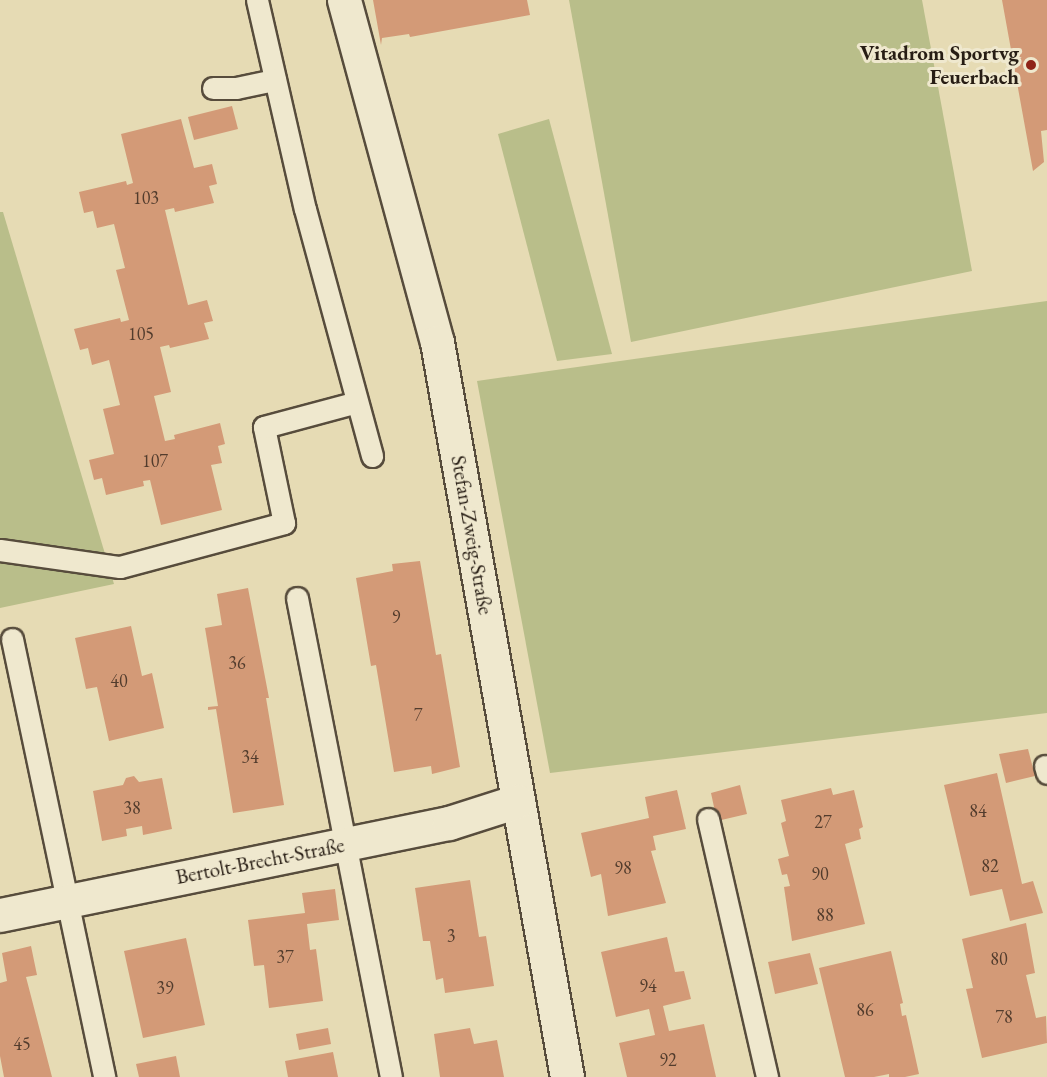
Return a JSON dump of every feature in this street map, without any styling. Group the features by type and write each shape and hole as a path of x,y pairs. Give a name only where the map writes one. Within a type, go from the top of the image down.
{"street":[{"name":"Stefan-Zweig-Straße","path":"344,0 437,342 567,1077"},
{"name":"Bertolt-Brecht-Straße","path":"0,915 449,823 518,801"}],"lane":[{"path":"257,0 305,209 372,456"},
{"path":"213,88 236,88 275,80"},
{"path":"0,550 120,567 284,523 264,428 357,402"},
{"path":"297,598 391,1077"},
{"path":"12,639 104,1077"},
{"path":"708,819 767,1077"}],"green space":[{"path":"569,0 922,0 972,271 631,342"},
{"path":"549,119 612,354 557,361 498,134"},
{"path":"0,212 3,212 114,584 0,608"},
{"path":"1047,301 1047,713 550,773 477,381"}],"building":[{"path":"373,0 527,0 530,15 410,37 409,34 382,38 381,45"},
{"name":"Vitadrom Sportvg Feuerbach","path":"1002,0 1047,0 1047,130 1041,131 1044,162 1033,171"},
{"path":"232,106 238,129 194,140 188,117"},
{"path":"181,119 194,168 212,164 217,184 209,186 214,203 175,212 174,208 165,210 188,305 207,300 213,321 204,323 209,339 170,348 169,345 160,347 171,392 154,396 165,441 175,439 174,435 220,423 225,444 218,446 222,463 211,465 222,510 161,525 150,480 143,481 144,486 106,495 102,478 94,480 89,460 114,454 103,409 120,405 109,360 92,365 88,348 80,350 74,329 120,318 121,322 129,320 116,270 125,268 114,224 97,228 93,211 84,213 79,192 126,181 127,185 133,183 121,134"},
{"path":"420,561 436,655 441,654 460,767 432,774 431,766 394,772 376,665 371,666 356,578 393,571 392,564"},
{"path":"248,588 269,698 266,698 284,805 233,813 216,709 208,710 208,707 218,706 205,628 222,625 217,594"},
{"path":"131,626 142,676 152,673 164,728 109,741 97,687 86,689 75,638"},
{"path":"1028,749 1035,776 1006,783 999,754"},
{"path":"997,773 1022,884 1033,881 1043,913 1010,921 1002,889 970,896 944,785"},
{"path":"134,776 139,782 162,778 172,829 143,835 142,826 126,829 127,836 102,841 93,791 123,785 126,778"},
{"path":"740,785 747,814 717,821 711,793"},
{"path":"831,788 833,795 854,790 863,827 859,829 861,839 845,844 865,924 792,941 784,887 790,886 787,874 782,875 778,859 789,856 781,823 786,821 781,800"},
{"path":"677,790 686,829 653,836 656,850 651,851 666,903 608,916 601,874 591,877 581,833 649,818 645,797"},
{"path":"470,880 479,937 486,936 494,986 445,993 443,978 436,980 430,941 423,941 415,888"},
{"path":"335,889 339,920 307,924 310,950 316,949 323,1001 269,1008 264,965 254,966 248,920 305,913 302,893"},
{"path":"1026,923 1035,973 1026,975 1036,1018 1046,1016 1047,1043 982,1058 966,989 973,988 962,939"},
{"path":"667,937 675,972 684,971 691,999 663,1006 669,1031 704,1024 716,1077 627,1077 619,1043 655,1035 649,1009 616,1017 601,952"},
{"path":"186,938 205,1025 143,1038 124,951"},
{"path":"31,946 37,975 26,977 52,1077 4,1077 0,1056 0,983 7,981 2,953"},
{"path":"891,951 903,1003 900,1004 902,1016 906,1015 919,1074 905,1077 889,1077 889,1074 874,1077 845,1077 819,968"},
{"path":"810,953 818,984 775,994 768,962"},
{"path":"328,1028 331,1044 299,1050 296,1034"},
{"path":"470,1028 474,1044 497,1040 504,1077 440,1077 434,1034"},
{"path":"333,1052 338,1077 288,1077 285,1061"},
{"path":"176,1056 180,1077 139,1077 136,1064"}],"place":[{"name":"Vitadrom Sportvg Feuerbach","path":"1031,65"}]}
